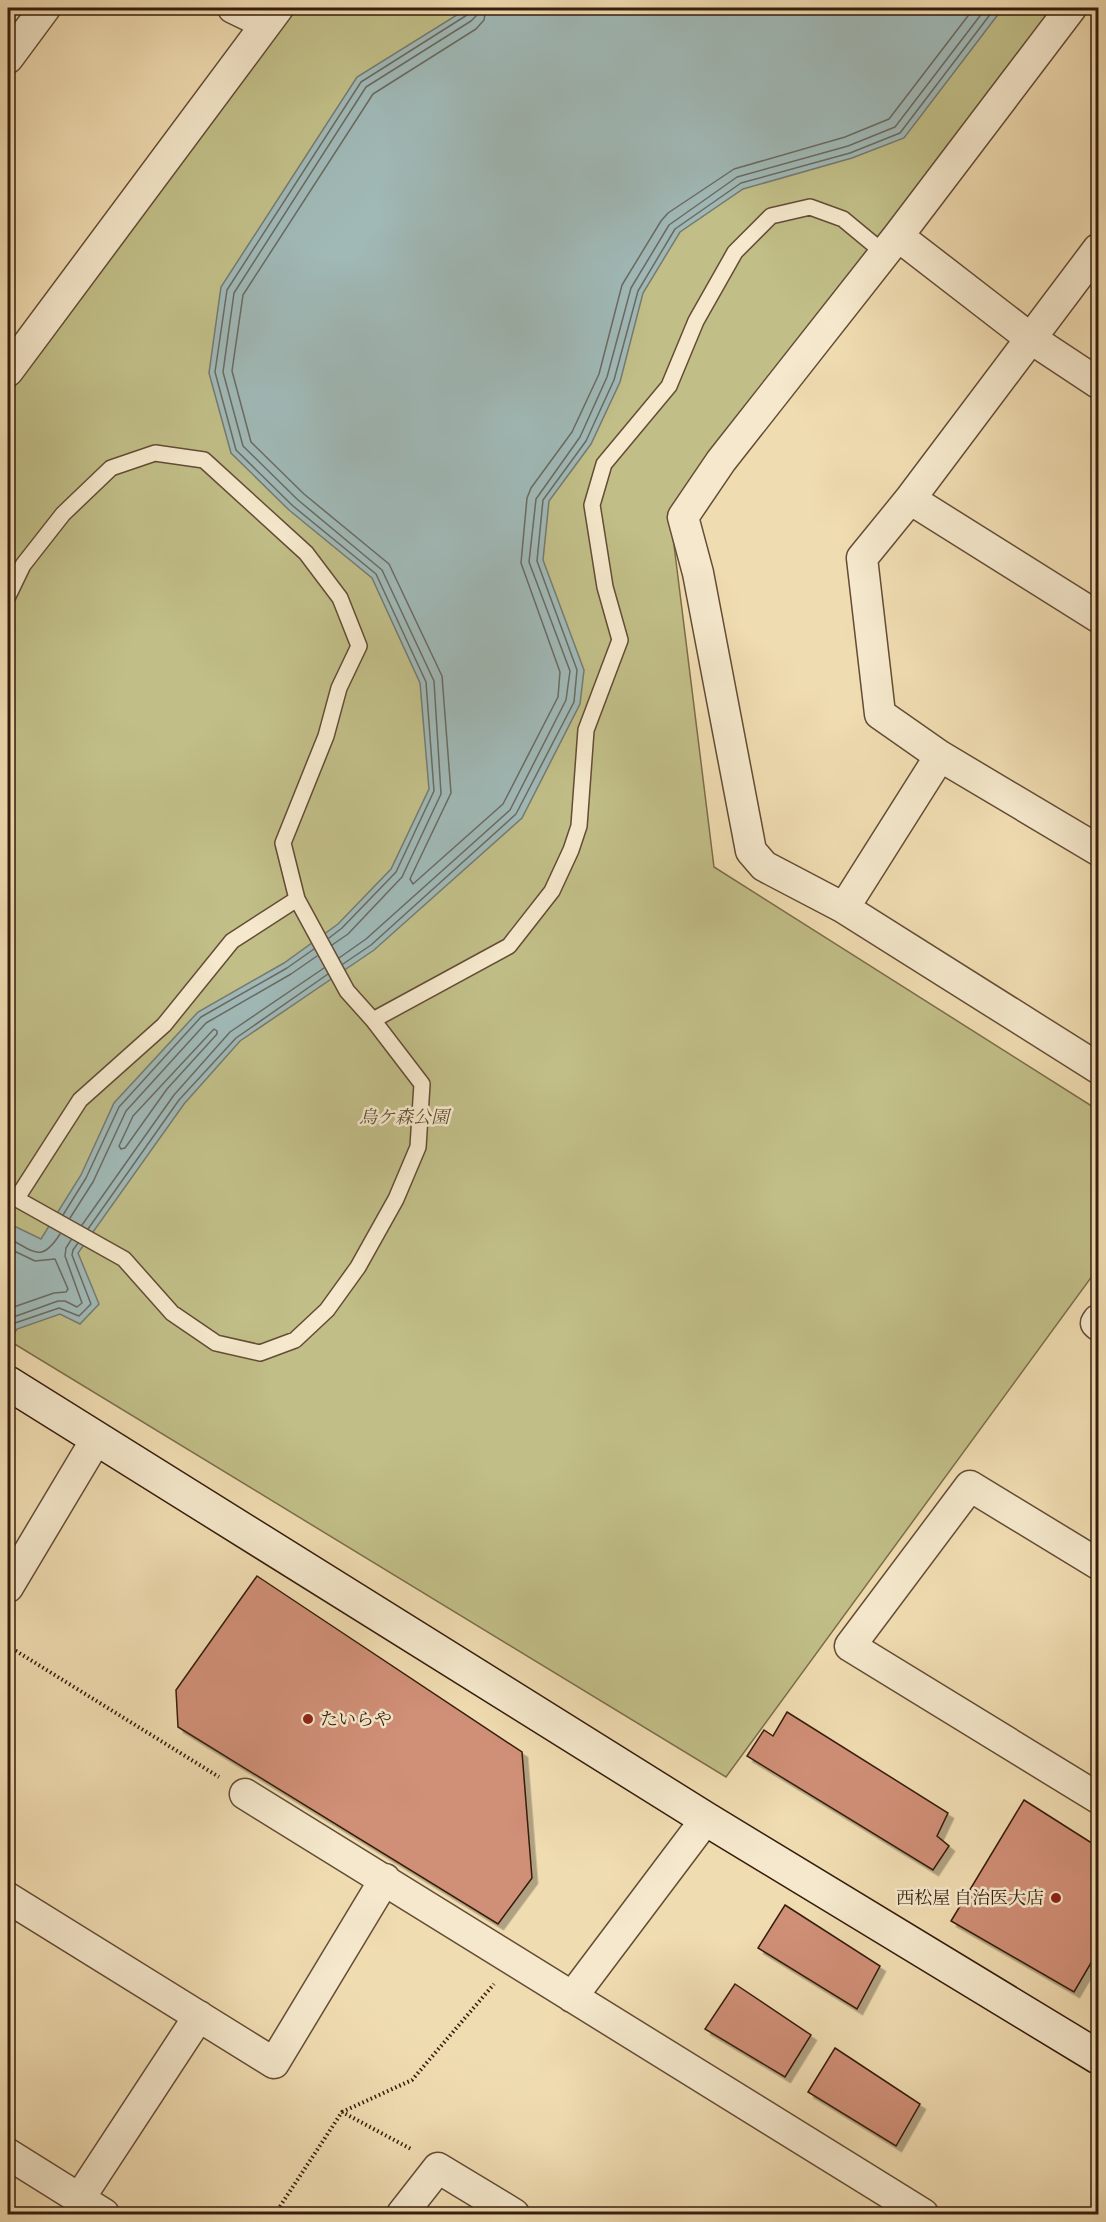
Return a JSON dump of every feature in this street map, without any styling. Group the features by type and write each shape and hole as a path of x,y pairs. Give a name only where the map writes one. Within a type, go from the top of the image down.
{"street":[{"path":"8,58 45,8"},
{"path":"8,371 272,16 233,8"},
{"path":"1071,8 891,245 721,461 683,518 698,573 751,850 764,866 844,908 1098,1068"},
{"path":"891,245 1098,383"},
{"path":"1098,249 910,499 862,558 880,714 940,756 1098,850"},
{"path":"910,499 1098,617"},
{"path":"844,908 940,756"},
{"path":"1098,1320 1096,1323 1098,1325"},
{"path":"8,1383 706,1819 1098,2057"},
{"path":"8,1587 97,1438"},
{"path":"1098,1564 970,1486 850,1646 1098,1798"},
{"path":"245,1794 922,2214"},
{"path":"572,1997 706,1819"},
{"path":"8,1898 274,2063 385,1879"},
{"path":"79,2199 199,2016"},
{"path":"8,2154 104,2214"},
{"path":"402,2214 438,2168 514,2214"}],"lane":[{"path":"374,1020 509,946 552,891 571,850 579,826 586,730 620,640 605,587 592,505 604,464 669,387 696,321 735,252 771,216 810,207 843,219 891,245"},
{"path":"8,596 23,565 63,514 111,468 154,453 204,460 306,553 340,598 359,646 339,688 326,736 283,843 297,899 347,991 374,1020 422,1084 418,1147 396,1199 358,1267 327,1310 295,1340 260,1353 216,1342 172,1313 124,1259 12,1196 80,1100 164,1025 232,941 297,899"}],"path":[{"path":"8,1646 245,1794"},
{"path":"275,2214 342,2112 411,2080 514,1961"},
{"path":"342,2112 420,2153 438,2168"}],"green space":[{"name":"烏ケ森公園","path":"294,8 1056,8 670,513 714,867 1098,1110 1098,1268 726,1777 8,1340 8,395"}],"water":[{"path":"468,8 1003,8 904,138 852,158 743,189 680,232 643,293 620,382 591,444 549,501 543,560 584,670 580,704 522,818 374,950 240,1041 184,1104 78,1253 99,1304 80,1324 60,1314 17,1329 8,1343 8,1229 10,1224 41,1239 81,1175 114,1103 198,1012 284,963 338,924 391,869 429,789 420,683 372,578 289,510 231,453 209,373 221,287 357,77"}],"building":[{"path":"257,1576 522,1752 532,1878 498,1924 178,1727 176,1690"},
{"path":"787,1712 948,1813 937,1836 949,1846 933,1870 747,1756 764,1730 773,1736"},
{"path":"1024,1800 1098,1847 1098,1951 1074,1992 951,1921"},
{"path":"785,1905 880,1966 857,2009 758,1948"},
{"path":"735,1984 811,2035 785,2077 705,2029"},
{"path":"835,2048 920,2104 896,2146 808,2092"}],"place":[{"name":"たいらや","path":"308,1719"},
{"name":"西松屋 自治医大店","path":"1056,1898"}]}
